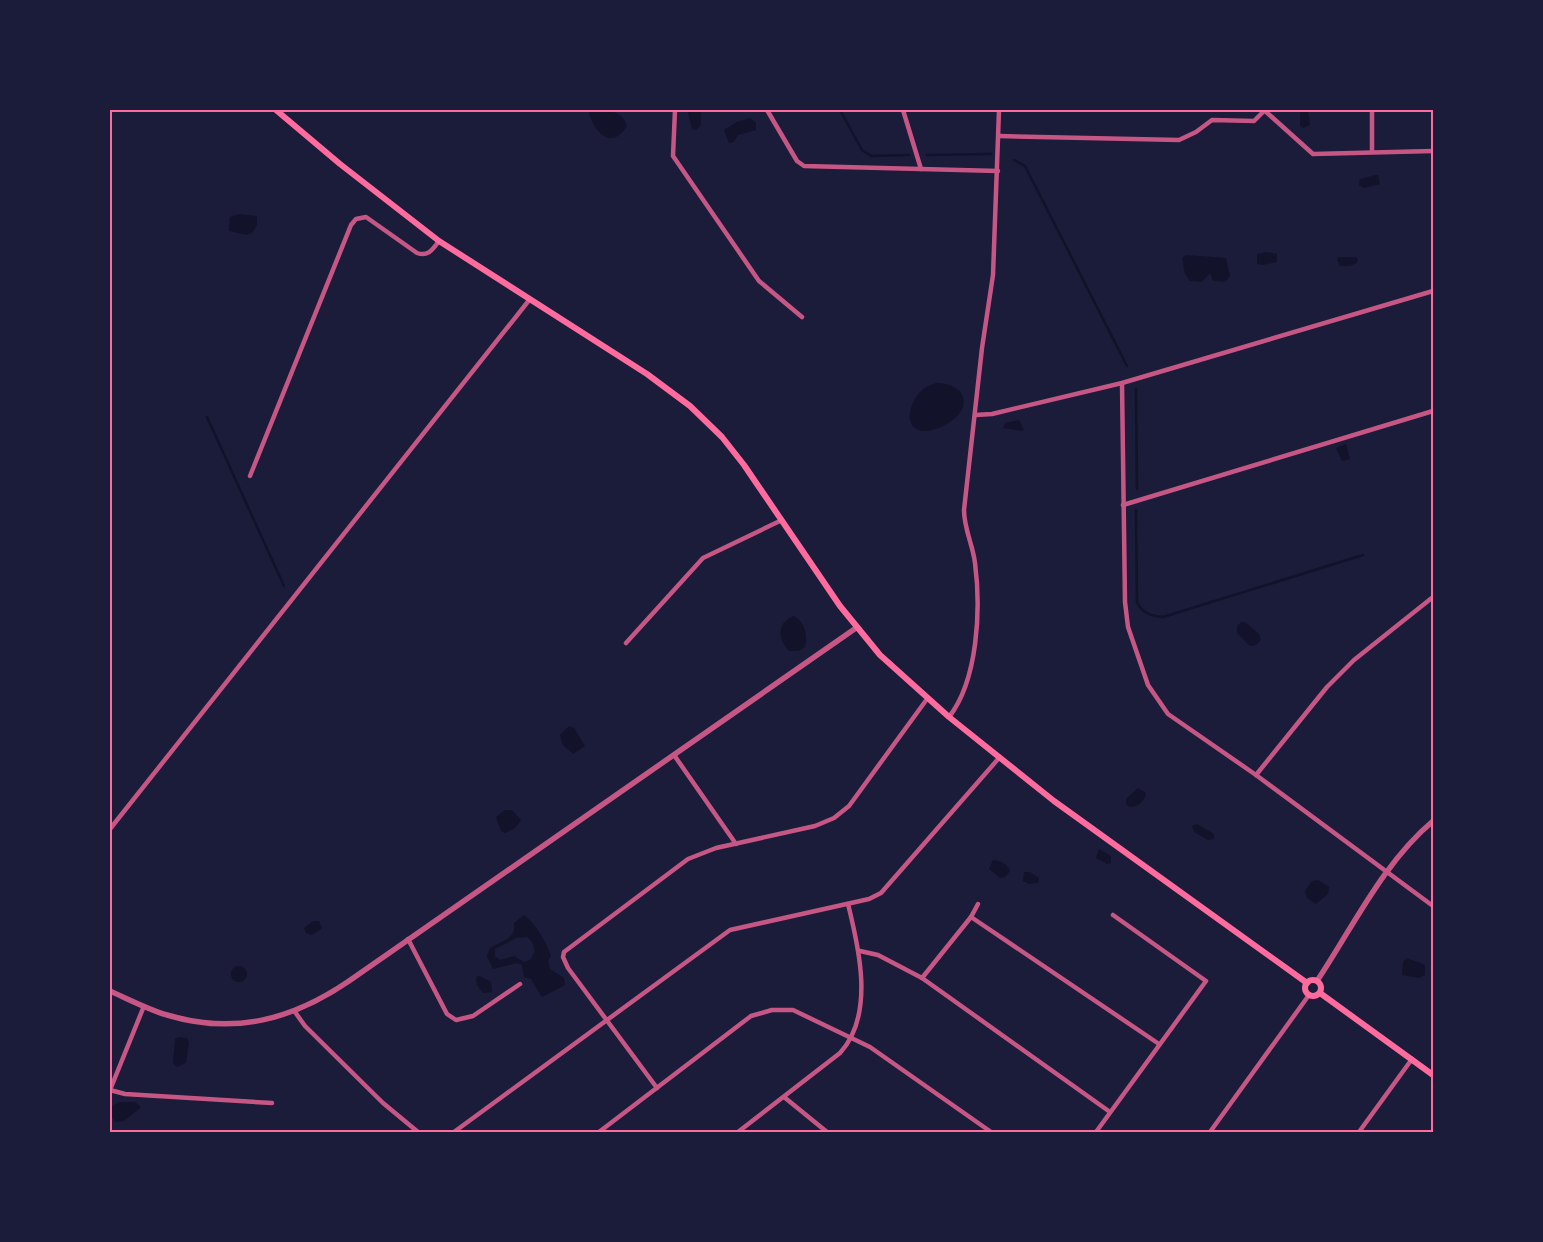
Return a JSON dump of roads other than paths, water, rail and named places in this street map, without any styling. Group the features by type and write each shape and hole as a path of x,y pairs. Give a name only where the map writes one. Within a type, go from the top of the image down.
{"main road":[{"path":"276,110 368,186 439,241 647,374 690,406 722,437 856,628 880,655 927,699 1054,801 1307,983"},
{"path":"1310,980 1318,981 1322,988 1320,993 1313,996 1309,995 1305,989 1307,983 1310,980"},
{"path":"1320,993 1433,1075"}],"street":[{"path":"675,110 673,156 759,281 802,316"},
{"path":"767,110 797,162 804,166 998,172"},
{"path":"903,110 921,169"},
{"path":"949,717 958,704 968,677 976,628 975,562 964,519 982,348 993,275 998,172 998,110"},
{"path":"1372,110 1372,152"},
{"path":"999,136 1179,140 1196,132 1212,120 1254,122 1264,111 1294,134 1314,154 1433,151"},
{"path":"250,476 356,219 366,218 417,253 423,255 429,254 439,241"},
{"path":"975,415 992,414 1122,383 1433,291"},
{"path":"110,829 530,299"},
{"path":"1122,383 1125,602 1128,627 1148,685 1168,714 1256,775 1433,906"},
{"path":"1123,506 1433,410"},
{"path":"626,643 703,558 782,520"},
{"path":"1256,775 1327,687 1354,660 1433,597"},
{"path":"110,991 144,1006 182,1019 216,1023 259,1021 295,1012 330,994 856,628"},
{"path":"657,1088 568,968 563,957 568,947 688,859 706,851 815,826 842,813 927,699"},
{"path":"674,755 736,844"},
{"path":"454,1132 730,930 848,904 881,893 999,758"},
{"path":"1318,981 1387,873 1407,846 1433,821"},
{"path":"738,1132 840,1053 852,1040 859,1019 860,951 848,904"},
{"path":"922,978 971,917 978,904"},
{"path":"1096,1132 1158,1044 1206,981 1113,915"},
{"path":"971,917 1158,1044"},
{"path":"410,937 447,1014 456,1020 473,1016 520,984"},
{"path":"860,951 878,955 922,978 1110,1112"},
{"path":"1210,1132 1309,995"},
{"path":"144,1006 110,1090 125,1094 272,1103"},
{"path":"599,1132 747,1019 762,1012 792,1010 870,1047 991,1132"},
{"path":"295,1012 305,1026 383,1103 418,1132"},
{"path":"1359,1132 1412,1060"},
{"path":"784,1097 827,1132"}],"waterway":[{"path":"840,110 862,150 871,156 909,155"},
{"path":"927,155 991,154"},
{"path":"1014,160 1025,166 1127,366"},
{"path":"1136,389 1137,489"},
{"path":"207,417 284,586"},
{"path":"1136,510 1137,602 1144,611 1155,616 1163,617 1363,555"}]}
